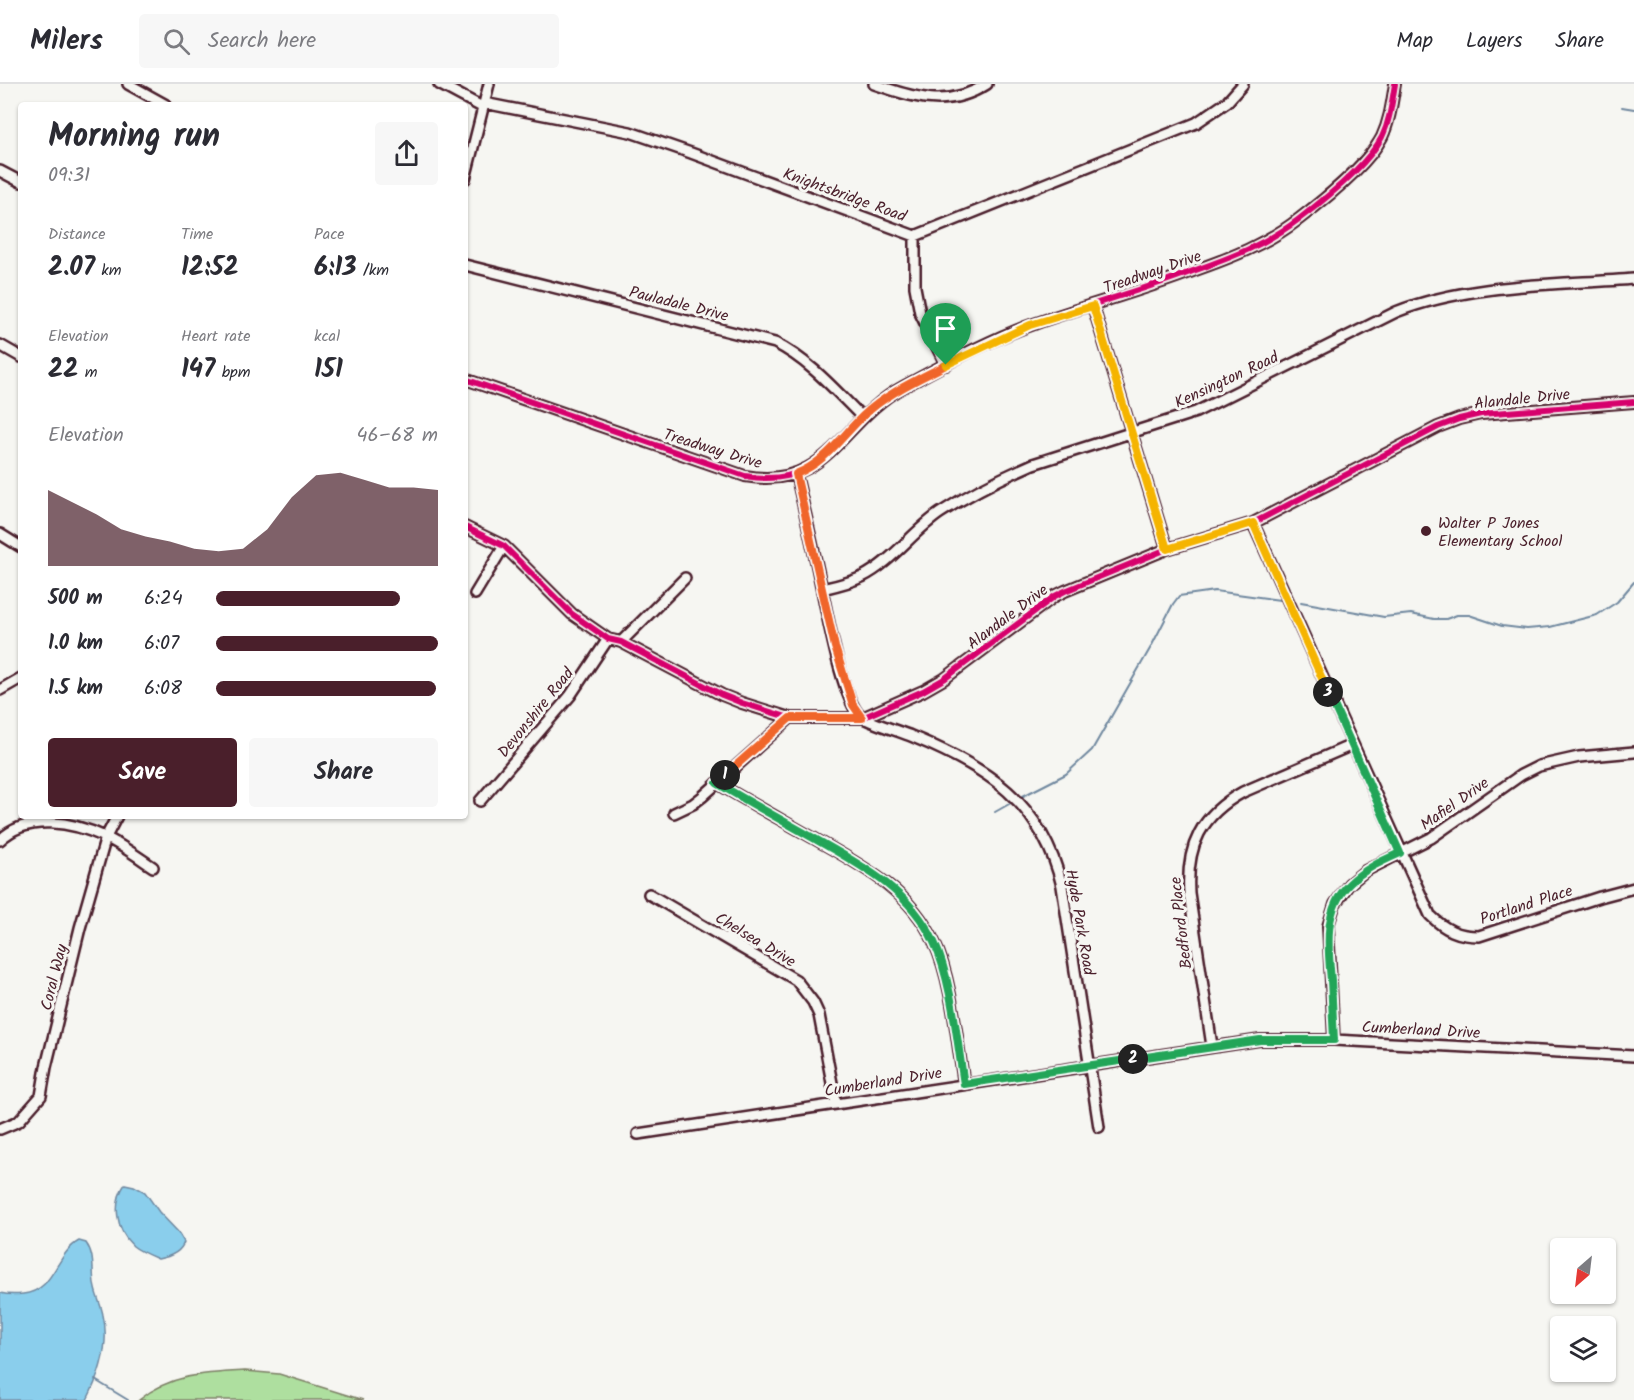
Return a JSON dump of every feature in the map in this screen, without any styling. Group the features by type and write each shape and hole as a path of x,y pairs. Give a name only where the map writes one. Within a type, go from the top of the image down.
{"street":[{"path":"128,84 161,102"},
{"name":"Knightsbridge Road","path":"439,84 483,105 630,132 915,236 1196,123 1227,102 1243,84"},
{"path":"468,167 489,84"},
{"path":"874,84 913,96 947,100 973,93 987,84"},
{"name":"Treadway Drive","path":"468,380 745,476 770,478 796,474 818,463 862,417 900,388 1030,325 1093,306 1236,256 1298,220 1335,188 1373,150 1386,127 1395,84"},
{"path":"0,171 18,180"},
{"path":"915,236 915,287 920,314 946,365"},
{"name":"Pauladale Drive","path":"468,266 775,344 792,352 810,366 862,417"},
{"name":"Kensington Road","path":"822,589 861,577 878,566 939,514 1008,475 1033,464 1196,412 1396,312 1419,303 1479,291 1634,279"},
{"path":"1093,306 1167,549"},
{"path":"0,345 18,355"},
{"name":"Alandale Drive","path":"468,528 504,546 572,614 609,639 621,642 722,695 790,718 862,718 924,691 944,679 1055,596 1167,549 1253,523 1438,427 1481,414 1634,402"},
{"path":"796,474 835,647 853,705 862,718"},
{"name":"Portland Place","path":"1253,523 1400,853 1430,915 1446,929 1465,936 1479,936 1634,888"},
{"path":"0,534 18,545"},
{"path":"475,594 504,546"},
{"path":"621,642 686,578"},
{"name":"Devonshire Road","path":"480,801 570,696 609,639"},
{"path":"0,690 18,680"},
{"path":"674,813 693,804 790,718"},
{"name":"Hyde Park Road","path":"862,718 915,737 973,767 1011,793 1037,824 1051,849 1062,886 1099,1127"},
{"name":"Bedford Place","path":"1212,1046 1187,872 1200,830 1218,808 1235,796 1352,745"},
{"name":"Mafiel Drive","path":"1334,1040 1328,926 1335,904 1349,884 1365,871 1431,838 1521,775 1539,766 1579,757 1634,752"},
{"path":"717,783 876,875 905,898 934,941 941,959 964,1084"},
{"name":"Coral Way","path":"0,1129 19,1121 41,1096 46,1067 81,928 106,837 115,819"},
{"path":"0,840 19,827 42,822 68,825 106,837 153,867"},
{"name":"Chelsea Drive","path":"649,894 796,980 813,1002 819,1015 836,1104"},
{"name":"Cumberland Drive","path":"638,1134 1212,1046 1279,1039 1634,1056"}],"green space":[{"path":"245,1371 279,1374 363,1400 139,1400 151,1391 189,1376"}],"water":[{"path":"125,1184 145,1192 159,1212 178,1232 184,1242 177,1251 158,1259 136,1248 127,1240 120,1224 117,1208 118,1199"},
{"path":"79,1241 86,1243 91,1252 95,1287 105,1326 103,1359 87,1400 0,1400 0,1293 23,1294 42,1286 65,1254"}],"waterway":[{"path":"1622,107 1634,109"},
{"path":"1301,602 1384,617 1411,614 1446,619 1457,615 1469,615 1502,626 1527,629 1550,627 1597,615 1617,602 1634,582"},
{"path":"1023,796 1066,774 1092,750 1179,596 1215,591 1280,600"},
{"path":"995,812 1011,803"},
{"path":"95,1380 128,1400"}],"cycle path":[{"path":"468,380 745,476 773,478 796,473 816,463 832,450 882,401 903,387 967,353 1034,324 1221,261 1248,250 1287,228 1321,202 1367,159 1382,137 1387,124 1395,84"},
{"path":"468,528 504,546 572,614 608,639 621,642 722,695 790,718 862,718 923,691 944,679 1055,596 1167,549 1253,523 1438,427 1481,414 1634,402"}],"place":[{"name":"Walter P Jones Elementary School","path":"1426,531"}],"route":[{"path":"1093,306 1167,549 1253,523 1400,853 1365,871 1349,884 1335,904 1328,926 1334,1040 1260,1040 964,1084 941,959 934,941 905,898 876,875 717,783 790,718 862,718 853,705 835,647 796,474 818,463 830,453 862,417 880,402 900,388 946,365 1030,325 1093,306"}]}
